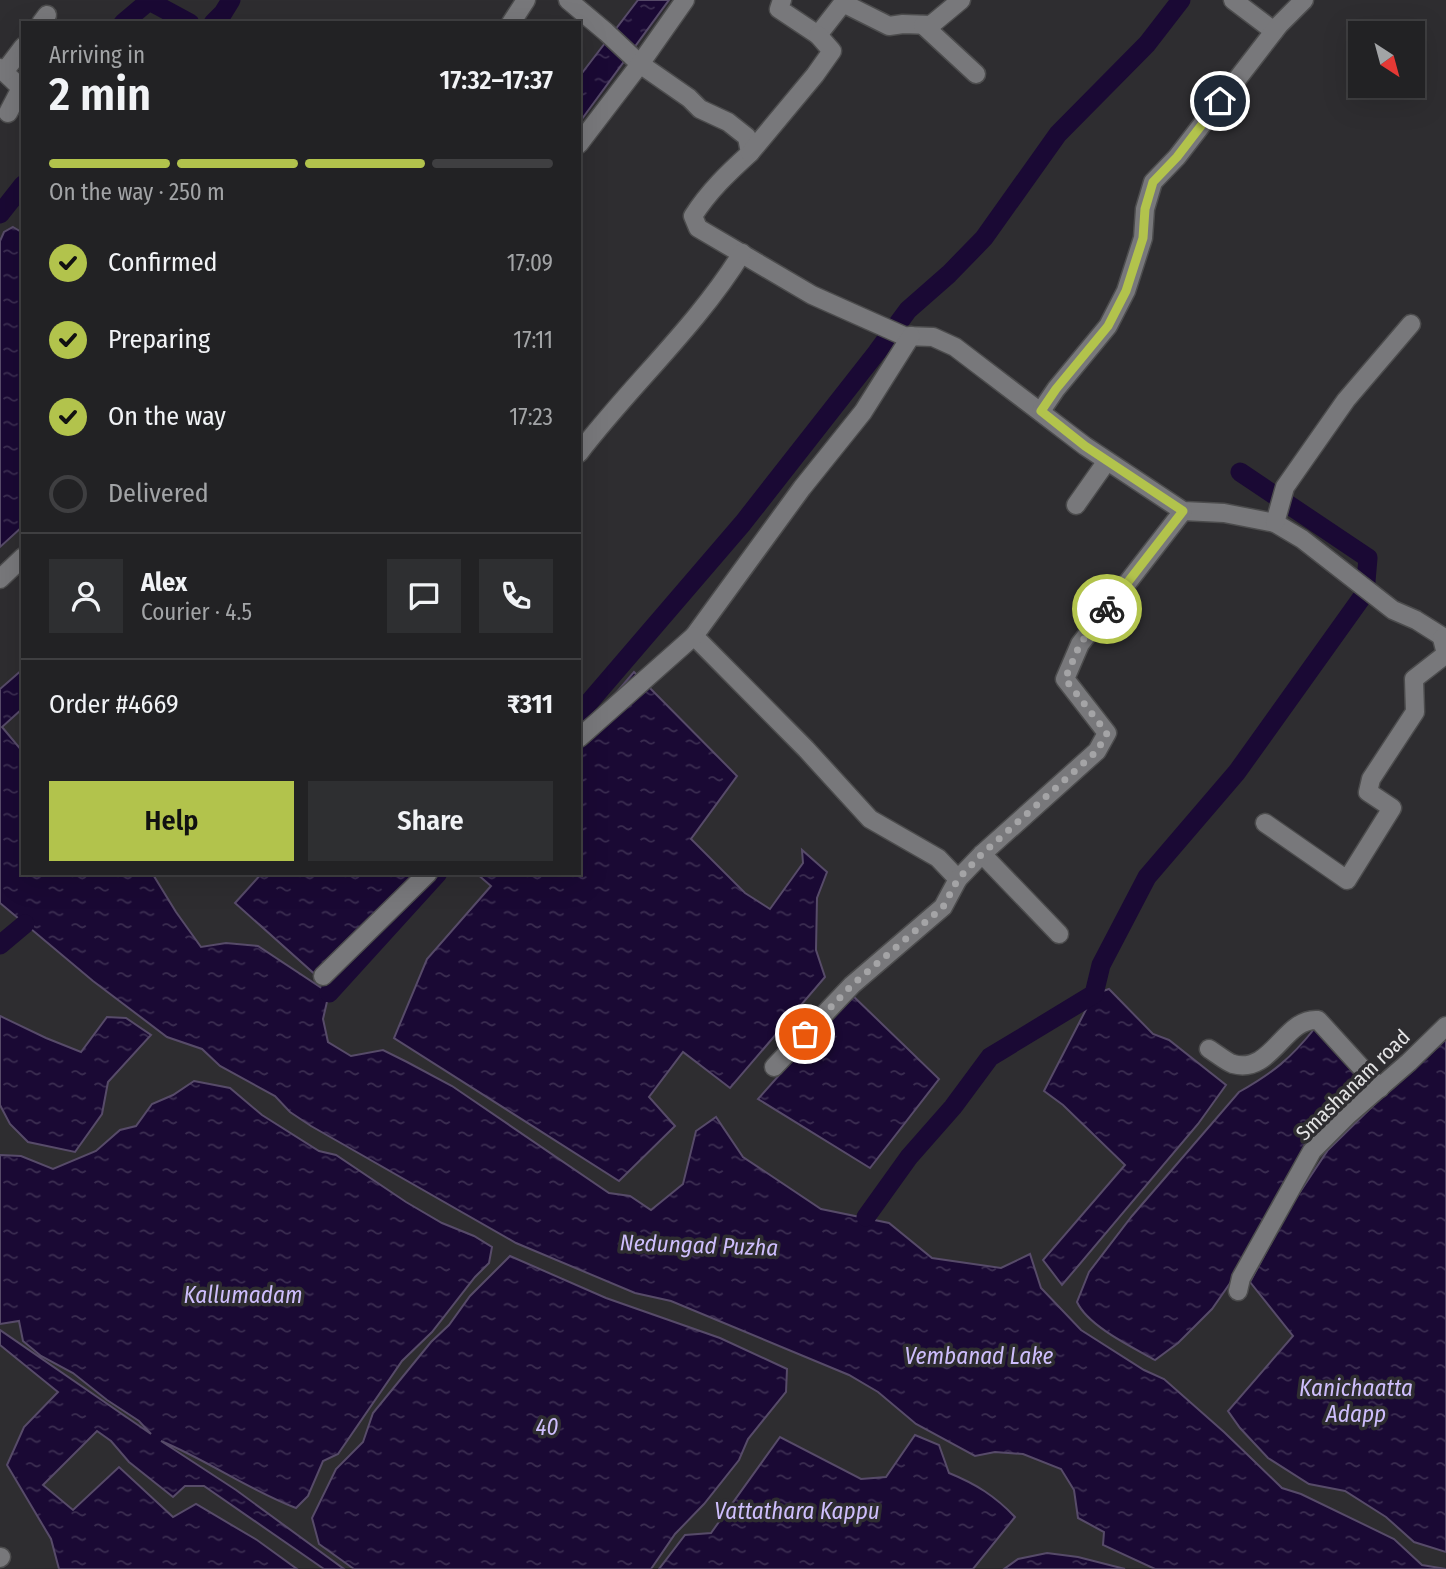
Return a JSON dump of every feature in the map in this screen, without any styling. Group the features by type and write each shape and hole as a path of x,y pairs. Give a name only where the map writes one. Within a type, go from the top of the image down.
{"street":[{"path":"513,21 526,0"},
{"path":"568,0 640,64 700,109 728,122 747,137 750,153"},
{"path":"581,141 685,0"},
{"path":"782,0 779,9 818,35 832,51 750,153 721,179 693,216 698,228 812,295 907,336 933,337 955,347 1107,461 1183,511 1224,513 1275,523 1302,539 1393,610 1416,620 1444,639 1446,654 1414,679 1415,712 1371,779 1368,792 1392,808 1347,880 1265,823"},
{"path":"818,35 843,3 888,26 930,25 961,0"},
{"path":"1233,0 1274,31"},
{"path":"1041,411 1108,326 1126,291 1143,238 1145,209 1153,182 1177,157 1274,31 1304,0"},
{"path":"923,25 976,74"},
{"path":"8,113 21,88 2,70 21,49"},
{"path":"581,450 723,284 742,253"},
{"path":"1275,523 1285,487 1346,400 1411,324"},
{"path":"581,736 694,636 802,488 863,412 907,336"},
{"path":"1076,505 1107,461"},
{"path":"774,1067 852,985 943,907 958,879 982,854 1097,751 1107,733 1065,679 1080,644 1183,511"},
{"path":"0,579 21,559"},
{"path":"694,636 806,749 870,819 938,858 958,879"},
{"path":"982,854 1059,934"},
{"path":"323,976 426,875"},
{"path":"1209,1049 1233,1064 1253,1063 1269,1055 1309,1019 1318,1020 1380,1088"},
{"name":"Smashanam road","path":"1238,1291 1241,1278 1312,1151 1446,1027"}],"water":[{"path":"638,0 669,0 581,120 581,74"},
{"path":"13,227 21,232 21,528 0,547 0,241 4,232"},
{"name":"Vembanad Lake","path":"21,671 21,710 2,727 21,750 21,875 153,875 201,947 226,943 258,946 329,993 323,1019 328,1042 351,1056 383,1050 407,1062 452,1086 609,1193 630,1196 651,1210 683,1184 696,1131 716,1117 743,1157 821,1209 889,1223 932,1258 1001,1268 1030,1254 1041,1288 1081,1330 1144,1370 1164,1379 1282,1488 1301,1494 1394,1539 1422,1565 1446,1569 1155,1569 1103,1545 1104,1532 1078,1518 1074,1490 1061,1469 1023,1454 995,1452 975,1456 916,1424 878,1392 849,1375 671,1301 635,1293 516,1243 311,1126 290,1112 275,1096 220,1066 202,1049 167,1037 93,981 0,903 0,689"},
{"path":"634,672 737,776 691,839 745,893 770,909 803,863 802,850 827,872 817,898 816,950 825,977 730,1088 683,1052 649,1097 675,1126 619,1181 394,1038 427,959 491,886 478,875 581,875 581,734"},
{"path":"260,875 414,875 318,977 235,903"},
{"path":"1109,989 1153,1034 1169,1040 1226,1085 1198,1124 1062,1285 1043,1260 1125,1165 1063,1105 1044,1091 1094,994"},
{"path":"851,994 939,1079 870,1168 758,1099"},
{"path":"0,1016 81,1052 107,1017 126,1018 151,1035 108,1082 102,1114 75,1152 28,1142 10,1124 0,1105"},
{"path":"1315,1028 1371,1083 1320,1133 1235,1276 1212,1309 1178,1343 1155,1360 1100,1327 1083,1311 1077,1302 1089,1272 1132,1216 1239,1092 1281,1064"},
{"name":"Kanichaatta Adapp","path":"1446,1034 1446,1552 1414,1542 1386,1517 1345,1491 1309,1484 1268,1458 1228,1411 1293,1336 1250,1282 1292,1204 1328,1150"},
{"name":"Kallumadam","path":"194,1081 230,1088 262,1115 319,1151 336,1155 406,1202 492,1247 489,1263 432,1332 402,1361 338,1454 323,1461 308,1496 296,1508 161,1441 236,1490 344,1569 324,1569 204,1486 185,1486 173,1497 129,1462 111,1441 97,1431 43,1485 73,1510 119,1467 173,1517 196,1504 257,1540 297,1569 59,1569 51,1539 7,1465 24,1427 58,1392 0,1345 0,1330 151,1434 139,1421 73,1373 41,1356 23,1341 19,1321 0,1324 0,1155 21,1156 53,1169 96,1151 120,1130 136,1126 152,1104 173,1095"},
{"name":"40","path":"510,1256 606,1298 720,1338 787,1369 786,1392 748,1439 739,1460 704,1504 675,1534 651,1569 354,1569 319,1544 312,1518 336,1469 363,1442 373,1413 431,1342 449,1325 470,1296"},
{"name":"Vattathara Kappu","path":"915,1435 939,1445 949,1473 985,1491 1015,1517 973,1569 659,1569 685,1535 711,1533 780,1437 861,1479 886,1477"},
{"path":"1047,1553 1078,1557 1125,1569 1004,1569 1018,1559"}],"waterway":[{"path":"215,21 231,0"},
{"path":"581,712 743,523 908,310 984,238 1058,134 1147,44 1181,0"},
{"path":"125,21 149,1 186,21"},
{"path":"0,214 21,188"},
{"path":"866,1217 909,1157 953,1107 990,1057 1094,994 1101,965 1147,877 1237,772 1365,593 1368,558 1240,472"},
{"path":"329,993 436,875"},
{"path":"0,945 25,924"}],"way so far":[{"path":"805,1034 852,985 943,907 958,879 982,854 1097,751 1107,733 1065,679 1080,644 1107,609"}],"route":[{"path":"1107,609 1183,511 1085,446 1041,411 1108,326 1126,291 1143,238 1145,209 1153,182 1177,157 1220,101"}],"water label":[{"name":"Nedungad Puzha","path":"699,1245"}]}
